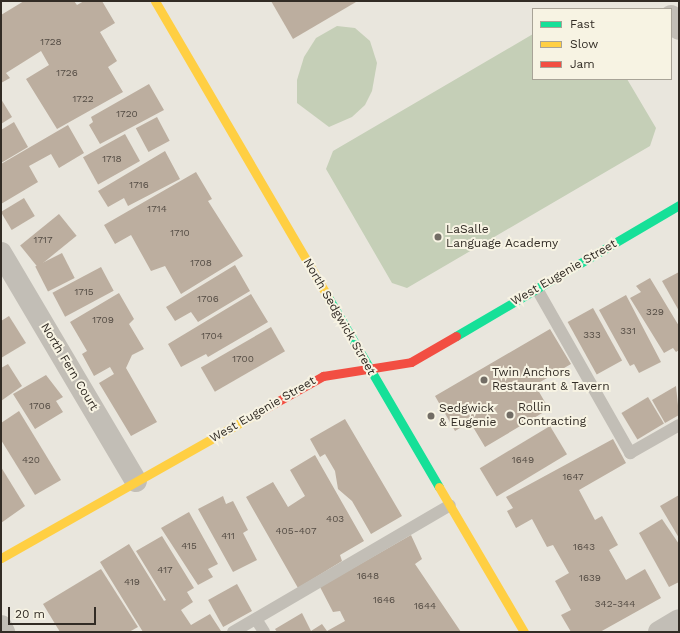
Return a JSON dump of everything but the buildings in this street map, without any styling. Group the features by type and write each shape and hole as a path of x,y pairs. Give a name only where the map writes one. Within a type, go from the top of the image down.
{"street":[{"name":"North Sedgwick Street","path":"155,1 524,632"},
{"path":"672,18 679,29"},
{"name":"West Eugenie Street","path":"1,558 323,376 412,362 679,206"},
{"name":"North Fern Court","path":"1,253 136,481"},
{"path":"658,632 679,620"},
{"path":"1,626 4,632"}],"lane":[{"path":"537,289 630,453 679,425"},
{"path":"233,632 450,505"},
{"path":"256,619 264,632"}],"green space":[{"path":"337,26 355,28 370,41 377,63 372,91 365,105 352,117 329,127 297,103 297,80 304,57 316,38"},
{"path":"532,35 532,80 628,80 656,128 650,146 407,288 392,283 326,169 333,151"}],"traffic: fast":[{"path":"456,336 679,205"},
{"path":"328,297 439,487"}],"traffic: slow":[{"path":"155,1 328,297"},
{"path":"1,558 257,413"},
{"path":"439,487 524,632"}],"traffic: jam":[{"path":"257,413 323,376 411,362 456,336"}],"place":[{"name":"LaSalle Language Academy","path":"438,237"},
{"name":"Twin Anchors Restaurant & Tavern","path":"484,380"},
{"name":"Rollin Contracting","path":"510,415"},
{"name":"Sedgwick & Eugenie","path":"431,416"}]}
